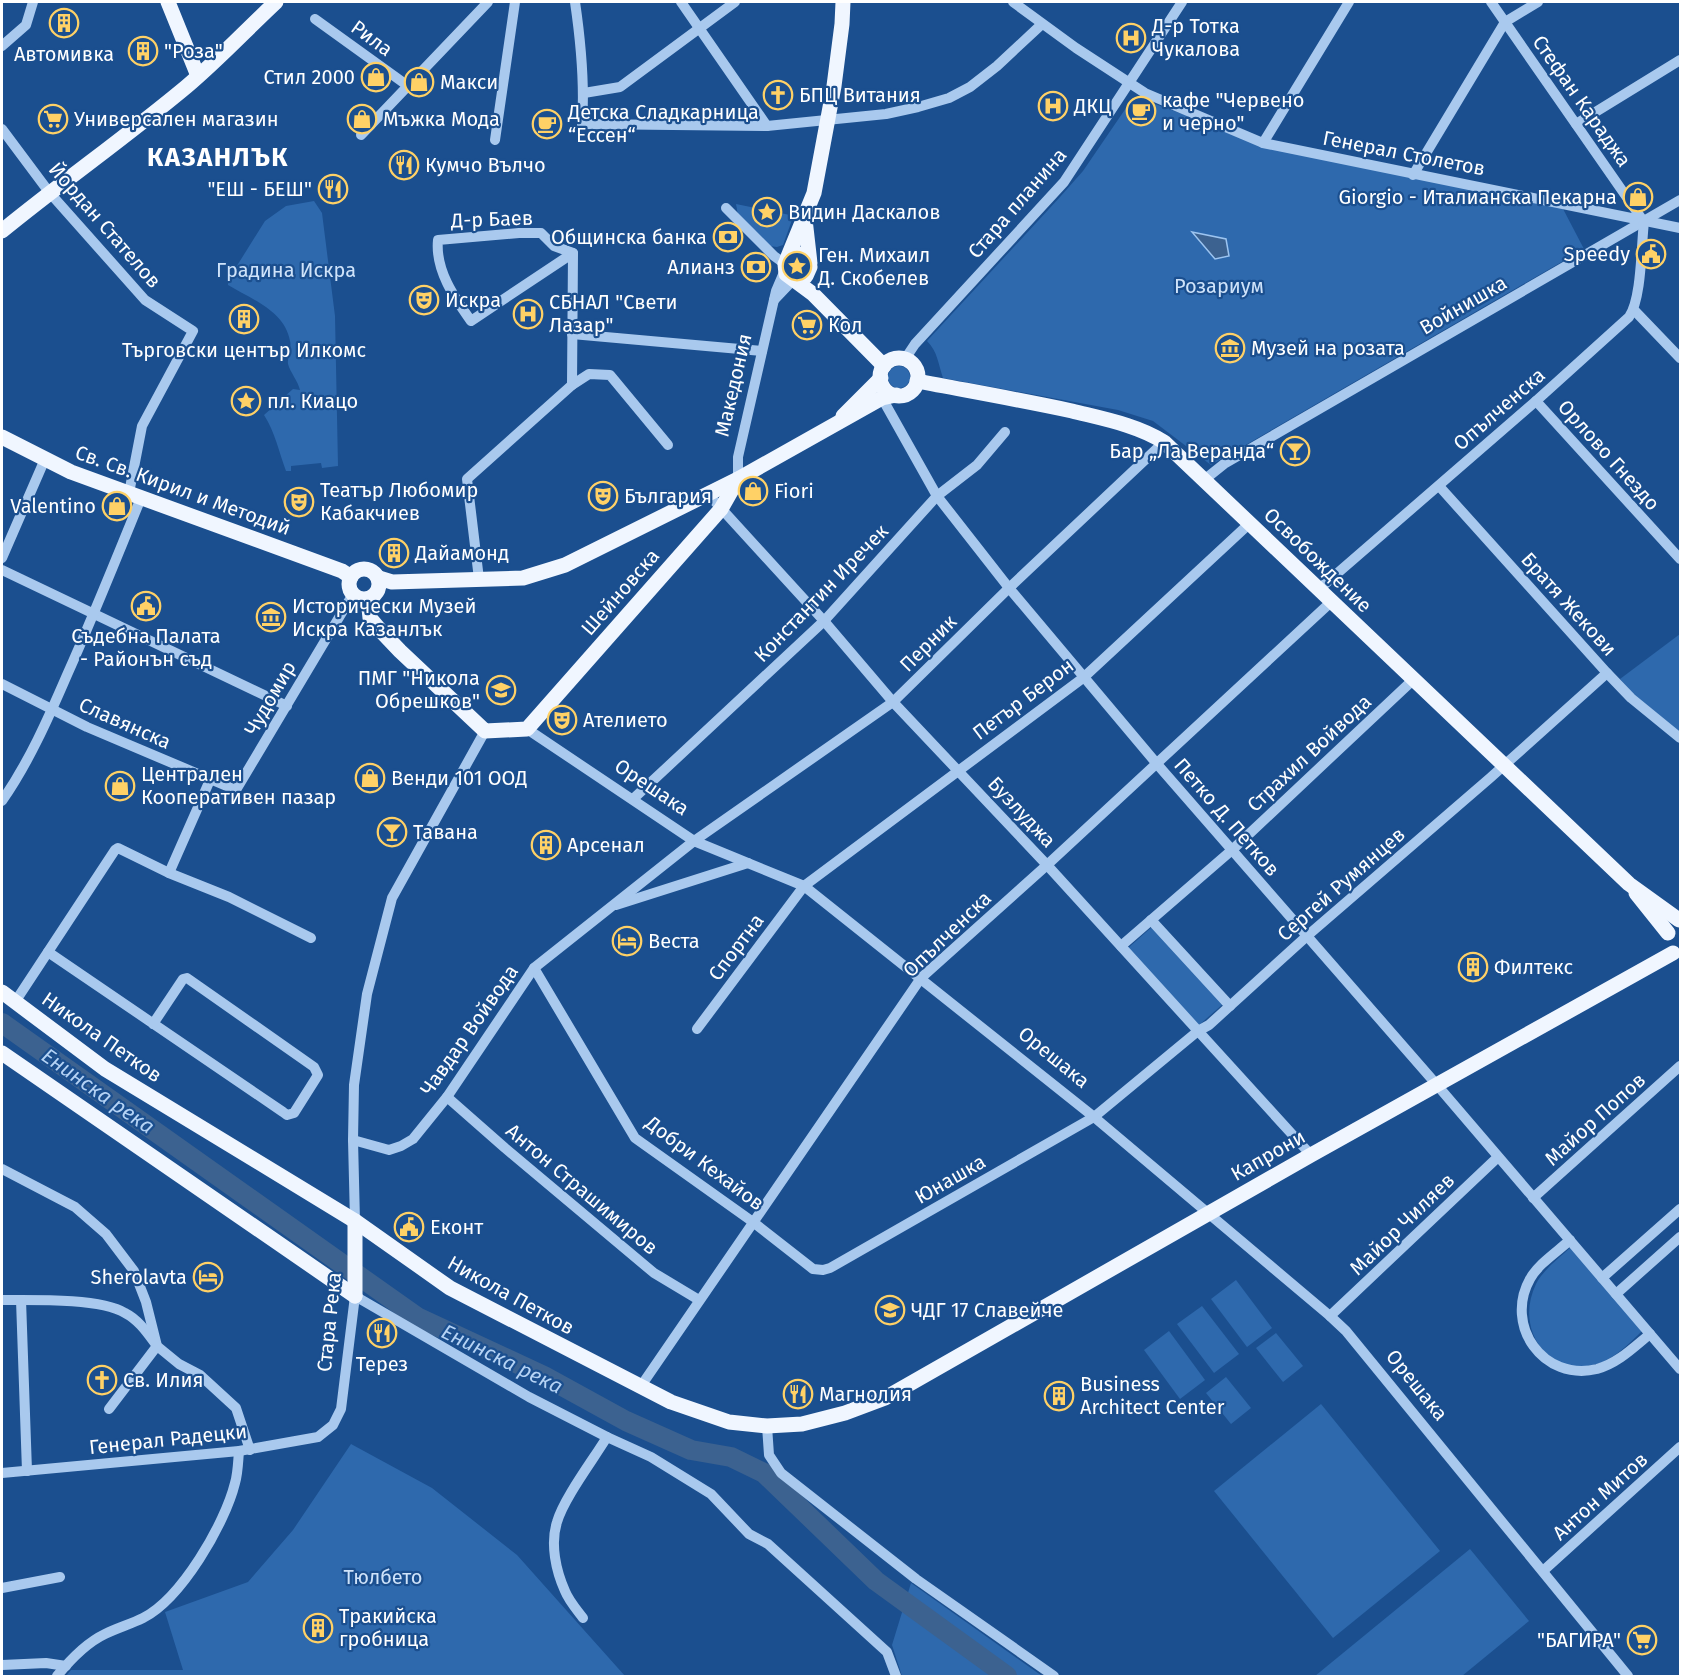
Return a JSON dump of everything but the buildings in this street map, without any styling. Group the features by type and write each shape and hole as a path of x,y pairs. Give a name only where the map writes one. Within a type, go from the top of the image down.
{"main road":[{"path":"168,2 198,76"},
{"path":"2,231 50,192 134,130 198,76 276,2"},
{"name":"Македония","path":"795,269 805,219 814,193 842,24 843,2"},
{"name":"Македония","path":"795,269 805,219"},
{"path":"795,269 813,294 882,372 889,397"},
{"path":"527,729 485,731 400,651 370,618 361,597 350,586 354,573 363,569 372,571 379,578 392,582 523,578 565,565 738,479 889,397 912,391 917,381 917,370 914,365 905,359 893,359 833,427"},
{"name":"Освобождение","path":"917,381 1026,401 1112,421 1141,430 1164,442 1629,884 1679,920"},
{"name":"Св. Св. Кирил и Методий","path":"2,437 71,472 342,571 351,577"},
{"name":"Шейновска","path":"527,729 721,509 738,479"},
{"path":"361,597 376,593 379,589 379,578"},
{"name":"Освобождение","path":"1629,884 1668,933"},
{"path":"1677,955 1667,942 1671,927 1679,920"},
{"name":"Капрони","path":"885,1398 1311,1155 1677,955"},
{"name":"Никола Петков","path":"2,992 105,1069 355,1221 450,1288 671,1402 729,1422 766,1426 802,1424 844,1413 885,1398"},
{"path":"2,1053 355,1290"},
{"name":"Стара Река","path":"355,1221 355,1290"}],"street":[{"path":"2,46 26,25 33,2"},
{"path":"361,135 488,2"},
{"path":"495,140 515,2"},
{"path":"574,2 582,47 584,93 582,124 767,126 886,114 949,98 988,73 1042,24"},
{"path":"681,2 767,126"},
{"path":"584,93 620,87 735,2"},
{"name":"Генерал Столетов","path":"1013,2 1145,93 1263,143 1680,228"},
{"name":"Стара планина","path":"905,359 915,344 1064,182 1182,2"},
{"path":"1263,143 1349,2"},
{"name":"Стефан Караджа","path":"1491,2 1644,222"},
{"path":"1413,175 1505,22 1538,2"},
{"name":"Рила","path":"315,19 408,86"},
{"path":"1576,124 1680,60"},
{"name":"Йордан Стателов","path":"2,129 50,192 145,300 193,331 142,426 135,495"},
{"name":"Войнишка","path":"1204,480 1224,464 1680,200"},
{"path":"726,208 774,256 795,269"},
{"path":"1644,222 1638,297 1634,310 1680,358"},
{"name":"Д-р Баев","path":"541,233 555,246 573,253 471,321 447,283 437,252 438,240 541,233"},
{"path":"572,385 573,253"},
{"name":"Македония","path":"738,479 738,457 776,291 795,269"},
{"name":"Опълченска","path":"1318,590 1536,402 1634,310"},
{"path":"572,334 762,351"},
{"path":"479,579 467,479 572,385 589,375 610,375 668,445"},
{"name":"Петко Д. Петков","path":"889,397 937,496 1009,588 1156,764 1437,1085 1680,1369"},
{"name":"Орлово Гнездо","path":"1536,402 1680,559"},
{"name":"Константин Иречек","path":"633,800 824,621 937,496 977,465 1005,432"},
{"name":"Перник","path":"694,841 893,702 1009,588 1164,442"},
{"path":"2,558 45,459"},
{"name":"Братя Жекови","path":"1439,486 1607,673 1631,698 1680,738"},
{"name":"Бузлуджа","path":"708,494 824,621 893,702 1047,865 1311,1155"},
{"path":"2,801 26,764 94,615 135,495"},
{"name":"Петър Берон","path":"804,886 1083,678 1250,523"},
{"path":"2,570 287,706"},
{"name":"Чудомир","path":"236,790 287,706 361,597"},
{"name":"Опълченска","path":"641,1386 921,978 1047,865 1331,602"},
{"name":"Сергей Румянцев","path":"1094,1117 1198,1031 1209,1025 1607,673"},
{"name":"Страхил Войвода","path":"1120,946 1232,850 1414,680"},
{"name":"Славянска","path":"2,684 52,710 236,790"},
{"name":"Орешака","path":"527,729 694,841 804,886 1094,1117 1330,1316 1346,1331 1628,1677"},
{"path":"355,1221 354,1085 367,994 392,898 485,731"},
{"path":"169,873 210,780"},
{"name":"Чавдар Войвода","path":"353,1140 389,1150 413,1139 447,1097 534,968 694,841"},
{"path":"15,1002 118,848 169,873 229,897 311,938"},
{"name":"Чавдар Войвода","path":"610,907 748,863"},
{"name":"Спортна","path":"697,1029 804,886"},
{"path":"1151,920 1230,1006"},
{"path":"48,952 153,1024 287,1114 294,1113 318,1075 314,1067 187,978 183,979 153,1024"},
{"name":"Добри Кехайов","path":"534,968 635,1138 753,1222 813,1269 823,1270"},
{"name":"Майор Попов","path":"1533,1198 1680,1066"},
{"name":"Антон Страшимиров","path":"447,1097 505,1149 654,1273 699,1300"},
{"name":"Юнашка","path":"823,1270 1094,1117"},
{"name":"Майор Чиляев","path":"1330,1316 1498,1157"},
{"path":"2,1170 75,1207 106,1233 134,1271 146,1302 157,1346"},
{"path":"1602,1278 1680,1209"},
{"path":"1616,1294 1680,1237"},
{"path":"1570,1240 1534,1273 1525,1292 1524,1323 1538,1352 1556,1367 1577,1371 1590,1370 1616,1361 1650,1334"},
{"path":"355,1290 529,1397 651,1457 711,1494 748,1534 768,1544 887,1652 896,1677"},
{"name":"Стара Река","path":"333,1425 340,1409 355,1290"},
{"path":"2,1300 43,1299 103,1306 124,1312 140,1324 157,1346 179,1364 200,1375 236,1408 244,1450 235,1483 219,1525 187,1577 156,1610 103,1635 83,1649 57,1677"},
{"path":"21,1300 27,1471"},
{"path":"109,1409 157,1346"},
{"name":"Генерал Радецки","path":"2,1473 244,1450 318,1437 333,1425"},
{"path":"766,1426 769,1455 781,1473 916,1579 1054,1677"},
{"path":"583,1618 566,1593 557,1571 554,1554 557,1522 570,1496 607,1437"},
{"name":"Антон Митов","path":"1543,1571 1680,1447"},
{"path":"2,1588 60,1577"},
{"path":"2,1665 46,1663 66,1666"}],"green space":[{"name":"Розариум","path":"1141,99 1263,143 1561,205 1584,249 1211,465 1153,421 1118,410 943,378 936,354 927,341 1083,171 1126,108"},
{"name":"Градина Искра","path":"314,201 322,213 335,316 338,466 322,468 321,463 291,466 291,471 286,471 274,435 264,415 293,389 300,390 288,364 290,344 287,331 266,307 228,285 228,280 265,221 286,206"},
{"path":"736,204 790,215 792,220 783,245 769,246 738,215"},
{"path":"895,366 903,366 910,373 910,381 903,388 895,388 888,381 888,373"},
{"path":"1680,634 1680,732 1634,695 1620,679"},
{"path":"1153,926 1223,1004 1198,1026 1127,949"},
{"path":"1571,1247 1642,1331 1613,1356 1593,1365 1576,1366 1561,1363 1548,1355 1532,1331 1529,1316 1530,1300 1539,1279"},
{"path":"1236,1280 1272,1328 1247,1347 1211,1299"},
{"path":"1202,1306 1239,1354 1214,1373 1177,1324"},
{"path":"1169,1331 1205,1380 1180,1399 1144,1350"},
{"path":"1276,1333 1303,1366 1283,1382 1256,1348"},
{"path":"1226,1377 1251,1408 1231,1424 1206,1393"},
{"path":"1321,1404 1440,1551 1333,1638 1214,1491"},
{"name":"Тюлбето","path":"351,1444 432,1488 517,1555 625,1676 66,1676 71,1670 183,1670 165,1612 248,1582 293,1530"},
{"path":"1470,1549 1529,1621 1462,1676 1315,1676"},
{"path":"911,1583 1042,1676 902,1676 892,1645"}],"shaded area":[{"path":"1192,232 1226,239 1229,256 1215,259"}],"waterway":[{"name":"Енинска река","path":"2,1023 417,1317 544,1376 626,1421 691,1450 731,1457 764,1473 876,1581 1007,1676"}],"place":[{"name":"Автомивка","path":"64,23"},
{"name":"Д-р Тотка Чукалова","path":"1131,38"},
{"name":"\"Роза\"","path":"143,51"},
{"name":"Стил 2000","path":"376,77"},
{"name":"Макси","path":"419,82"},
{"name":"БПЦ Витания","path":"778,95"},
{"name":"ДКЦ","path":"1053,106"},
{"name":"кафе \"Червено и черно\"","path":"1141,111"},
{"name":"Универсален магазин","path":"53,119"},
{"name":"Мъжка Мода","path":"362,119"},
{"name":"Детска Сладкарница “Ессен“","path":"547,124"},
{"name":"Кумчо Вълчо","path":"404,165"},
{"name":"\"ЕШ - БЕШ\"","path":"333,189"},
{"name":"Giorgio - Италианска Пекарна","path":"1638,197"},
{"name":"Видин Даскалов","path":"767,212"},
{"name":"Общинска банка","path":"728,237"},
{"name":"Speedy","path":"1651,254"},
{"name":"Ген. Михаил Д. Скобелев","path":"797,266"},
{"name":"Алианз","path":"756,267"},
{"name":"Искра","path":"424,300"},
{"name":"СБНАЛ \"Свeти Лазар\"","path":"528,314"},
{"name":"Търговски център Илкомс","path":"244,319"},
{"name":"Кол","path":"807,325"},
{"name":"Музей на розата","path":"1230,348"},
{"name":"пл. Киацо","path":"246,401"},
{"name":"Бар „Ла Веранда“","path":"1295,451"},
{"name":"Fiori","path":"753,491"},
{"name":"България","path":"603,496"},
{"name":"Театър Любомир Кабакчиев","path":"299,502"},
{"name":"Valentino","path":"117,506"},
{"name":"Дайамонд","path":"394,553"},
{"name":"Съдебна Палата - Районън съд","path":"146,606"},
{"name":"Исторически Музей Искра Казанлък","path":"271,617"},
{"name":"ПМГ \"Никола Обрешков\"","path":"501,690"},
{"name":"Ателието","path":"562,720"},
{"name":"Венди 101 ООД","path":"370,778"},
{"name":"Централен Кооперативен пазар","path":"120,786"},
{"name":"Тавана","path":"392,832"},
{"name":"Арсенал","path":"546,845"},
{"name":"Веста","path":"627,941"},
{"name":"Филтекс","path":"1473,967"},
{"name":"Еконт","path":"409,1227"},
{"name":"Sherolavta","path":"208,1277"},
{"name":"ЧДГ 17 Славейче","path":"890,1310"},
{"name":"Терез","path":"382,1333"},
{"name":"Св. Илия","path":"102,1380"},
{"name":"Магнолия","path":"798,1394"},
{"name":"Business Architect Center","path":"1059,1396"},
{"name":"Тракийска гробница","path":"318,1628"},
{"name":"\"БАГИРА\"","path":"1642,1640"}],"district":[{"name":"КАЗАНЛЪК","path":"218,157"}]}
